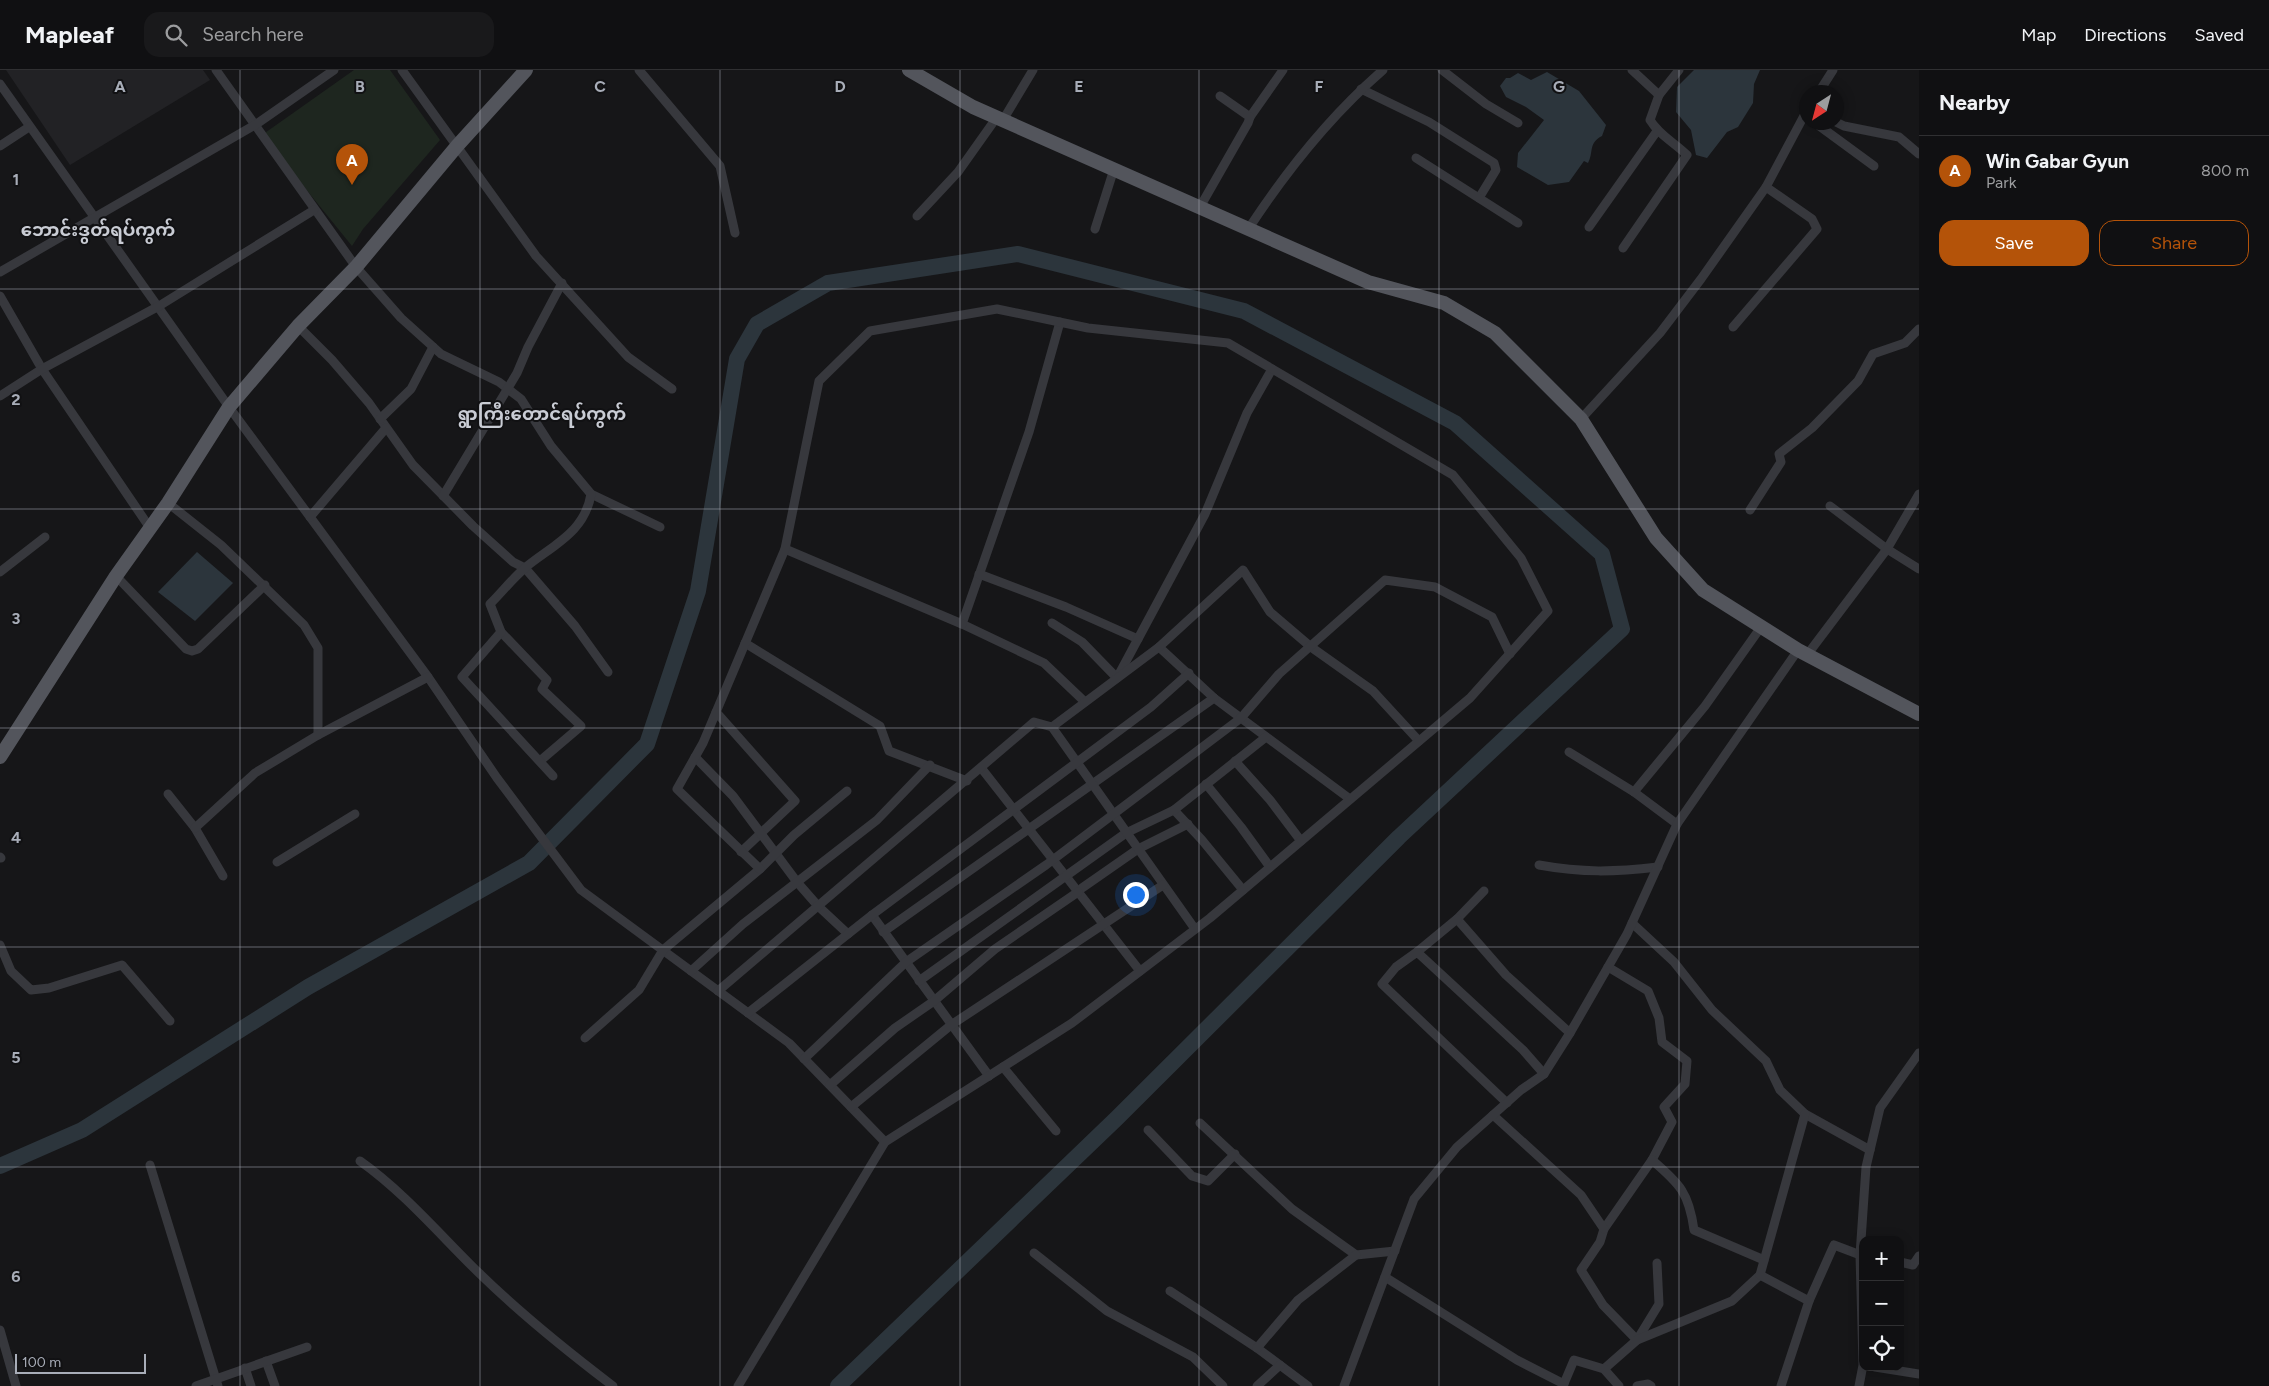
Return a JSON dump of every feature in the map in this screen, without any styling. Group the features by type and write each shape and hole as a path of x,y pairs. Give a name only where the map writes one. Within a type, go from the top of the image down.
{"main road":[{"path":"1,754 116,576 168,503 229,407 298,326 356,267 457,146 526,70"},
{"path":"909,70 973,107 1368,282 1444,303 1496,333 1581,418 1656,538 1703,590 1803,652 1919,714"}],"street":[{"path":"216,70 356,267 401,318 441,354 499,382 521,399 551,446 591,494 660,527"},
{"path":"0,272 93,216 255,125 334,70"},
{"path":"402,70 536,256 628,357 672,389"},
{"path":"640,70 720,166 735,233"},
{"path":"918,216 958,172 1034,70"},
{"path":"1200,207 1250,117 1284,70"},
{"path":"1249,228 1299,156 1361,89 1383,70"},
{"path":"1442,70 1486,104 1518,122"},
{"path":"1632,70 1659,95"},
{"path":"1623,248 1688,155 1672,140 1657,131 1650,120 1659,95 1679,70"},
{"path":"1823,85 1833,70"},
{"path":"0,84 229,407 428,677 497,778 581,890 789,1043 885,1142"},
{"path":"1361,89 1429,122 1494,164 1496,170 1478,198"},
{"path":"1220,96 1250,117"},
{"path":"1844,126 1899,138 1919,154"},
{"path":"0,146 29,127"},
{"path":"1581,418 1660,333 1766,187 1799,128"},
{"path":"1825,130 1874,166"},
{"path":"1589,227 1657,131"},
{"path":"1416,158 1518,223"},
{"path":"1095,229 1114,169"},
{"path":"1733,327 1817,228 1812,220 1766,187"},
{"path":"0,396 42,369 159,306 314,210"},
{"path":"443,496 517,373 528,346 562,284"},
{"path":"0,296 42,369 150,528"},
{"path":"738,1386 885,1142 1072,1023 1195,930 1470,698 1548,611 1521,558 1453,476 1228,343 1088,328 997,310 870,331 819,381 785,549 716,712 695,757 677,789 740,852 760,869"},
{"path":"962,624 1029,432 1060,322"},
{"path":"298,326 332,360 380,419 413,466 513,562 525,568 575,626 608,672"},
{"path":"1750,510 1781,462 1779,454 1812,428 1858,381 1873,354 1905,343 1919,329"},
{"path":"380,419 411,389 433,347"},
{"path":"1117,678 1205,514 1247,413 1272,369"},
{"path":"310,517 386,428"},
{"path":"540,761 580,726 542,689 547,680 501,632 490,604 525,568 565,539 588,511 591,494"},
{"path":"1344,1386 1414,1199 1457,1147 1507,1103 1544,1074 1570,1033 1632,923 1677,824 1803,652 1887,548 1919,494"},
{"path":"168,503 221,545 304,624 318,648 318,734"},
{"path":"1830,506 1919,569"},
{"path":"0,572 44,538"},
{"path":"785,549 962,624 1044,663 1085,702"},
{"path":"1052,727 1159,647 1243,570 1270,612 1311,647 1373,691 1420,741"},
{"path":"979,574 1066,607 1138,639"},
{"path":"116,576 186,649 192,651 198,649 265,585"},
{"path":"804,1059 906,962 1053,860 1112,813 1241,718 1279,674 1385,580 1435,587 1492,617 1510,654"},
{"path":"1052,623 1082,642 1117,678"},
{"path":"1634,792 1705,706 1761,627"},
{"path":"501,632 462,678 554,776"},
{"path":"745,643 880,726 889,751 967,780"},
{"path":"1159,647 1214,698 1350,799"},
{"path":"748,1013 848,934 1151,707 1189,673"},
{"path":"195,828 255,773 318,734 428,677"},
{"path":"884,932 1214,698"},
{"path":"716,712 795,801 761,835 740,852"},
{"path":"718,991 982,769 1034,722 1052,727 1195,930"},
{"path":"919,981 1126,833 1174,810 1266,737"},
{"path":"1569,752 1634,792 1677,824"},
{"path":"695,757 733,796 797,882 818,906 848,934"},
{"path":"1235,761 1270,800 1301,841"},
{"path":"690,971 743,924 877,820 930,765"},
{"path":"982,769 1066,877 1080,890 1102,923 1140,971"},
{"path":"1206,784 1270,867"},
{"path":"585,1038 639,990 663,950 760,869 794,835 847,791"},
{"path":"168,794 195,828 223,876"},
{"path":"1174,810 1243,890"},
{"path":"277,862 355,814"},
{"path":"830,1085 896,1028 934,1001 995,949 1138,849 1188,824"},
{"path":"1539,865 1584,872 1613,872 1658,866"},
{"path":"851,1107 952,1025 1102,923 1163,885"},
{"path":"1484,891 1457,919 1396,967 1382,984 1507,1103"},
{"path":"872,916 989,1076"},
{"path":"1457,919 1506,975 1570,1033"},
{"path":"1632,923 1674,962 1712,1010 1766,1061 1780,1090 1805,1114 1870,1150"},
{"path":"0,944 11,971 31,990 49,988 122,965 170,1020"},
{"path":"1417,952 1523,1050 1544,1074"},
{"path":"1608,967 1648,991 1659,1018 1662,1042 1687,1061 1685,1084 1664,1107 1672,1122 1652,1160 1604,1229 1600,1242 1581,1270 1604,1305 1637,1340"},
{"path":"1862,1236 1866,1167 1880,1108 1919,1053"},
{"path":"1003,1067 1056,1131"},
{"path":"1637,1340 1732,1301 1760,1275 1805,1114"},
{"path":"1493,1115 1581,1195 1604,1229"},
{"path":"1200,1123 1292,1209 1356,1255"},
{"path":"1148,1130 1192,1176 1208,1181 1235,1154"},
{"path":"1652,1160 1677,1182 1691,1207 1694,1230 1764,1260"},
{"path":"360,1161 388,1181 488,1281 562,1347 613,1386"},
{"path":"150,1166 216,1382"},
{"path":"1782,1386 1809,1300 1834,1245 1859,1255"},
{"path":"1257,1348 1298,1300 1356,1255 1395,1251"},
{"path":"1034,1253 1107,1311 1193,1357 1223,1386"},
{"path":"1904,1263 1913,1265 1919,1256"},
{"path":"1604,1369 1637,1340 1659,1304 1657,1263"},
{"path":"1760,1275 1809,1300"},
{"path":"1385,1277 1517,1360 1563,1385 1574,1360 1604,1369 1619,1386"},
{"path":"1859,1386 1863,1365 1861,1281"},
{"path":"1170,1291 1257,1348 1308,1386"},
{"path":"0,1330 16,1386"},
{"path":"196,1386 216,1382 245,1368 307,1347"},
{"path":"266,1361 275,1386"},
{"path":"1257,1386 1280,1365"},
{"path":"245,1368 251,1386"},
{"path":"1900,1371 1919,1374"},
{"path":"1637,1386 1648,1384 1651,1386"}],"shaded area":[{"path":"6,70 203,70 210,80 70,165"},
{"path":"354,70 390,70 440,140 363,229 352,246 262,135"},
{"path":"1694,70 1760,70 1754,84 1753,103 1738,127 1727,132 1707,158 1696,155 1691,130 1676,112 1677,87"},
{"path":"1547,72 1579,91 1606,125 1602,136 1593,145 1588,163 1584,161 1569,182 1548,185 1517,167 1518,153 1544,120 1526,107 1506,97 1500,86 1506,78 1510,78 1518,73 1531,80"},
{"path":"197,552 233,583 195,621 158,592"}],"waterway":[{"path":"0,1166 82,1130 308,987 529,863 647,744 698,591 737,359 757,324 828,283 1018,254 1244,311 1455,423 1602,554 1622,629 1399,837 1117,1118 838,1386"}],"place":[{"name":"Win Gabar Gyun","path":"352,185"}],"district":[{"name":"ဘောင်းဒွတ်ရပ်ကွက်","path":"98,230"},
{"name":"ရွာကြီးတောင်ရပ်ကွက်","path":"542,414"}]}
